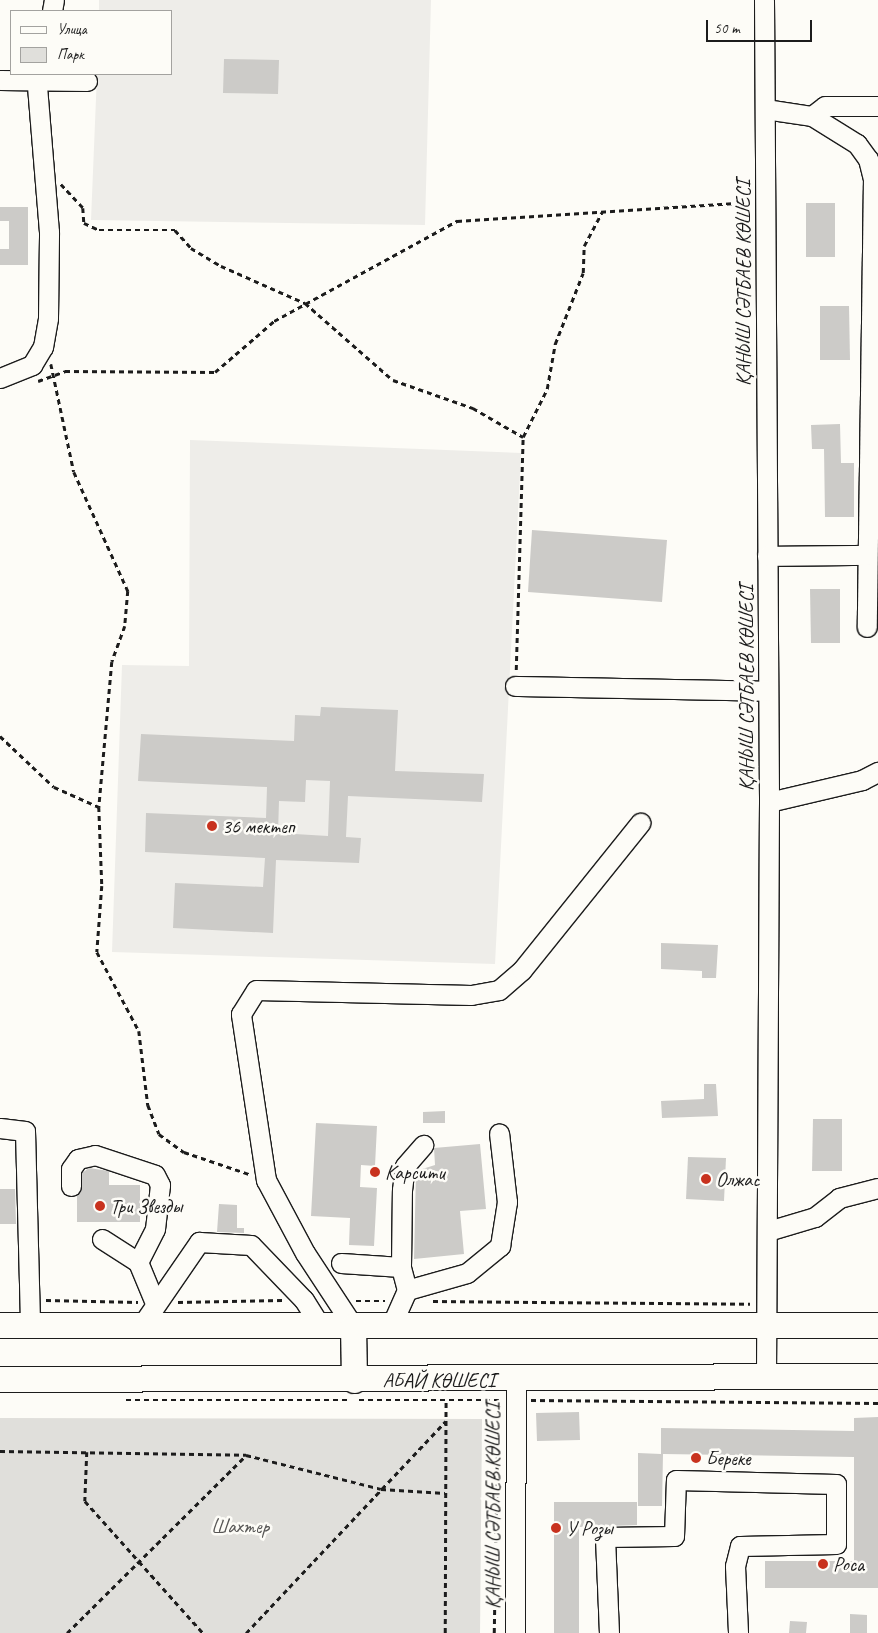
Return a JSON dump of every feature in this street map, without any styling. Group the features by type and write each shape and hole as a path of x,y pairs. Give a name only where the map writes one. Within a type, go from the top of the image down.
{"main road":[{"path":"0,1324 320,1326 878,1325"},
{"path":"353,1326 354,1380"},
{"name":"АБАЙ КӨШЕСІ","path":"0,1378 354,1380 510,1393 766,1376 878,1376"}],"street":[{"name":"ҚАНЫШ СӘТБАЕВ КӨШЕСІ","path":"764,0 769,802 768,1326 766,1376"},
{"path":"0,80 35,77 87,81"},
{"path":"0,378 32,365 43,347 48,318 49,232 35,77"},
{"path":"812,116 825,106 878,106"},
{"path":"765,109 812,116 857,144 868,159 873,179 867,627"},
{"path":"767,556 867,555"},
{"path":"515,686 768,691"},
{"path":"769,802 862,780 878,772"},
{"path":"353,1326 305,1253 266,1180 241,1014 256,990 471,995 499,990 522,970 640,822"},
{"path":"0,1128 25,1132 30,1325"},
{"path":"407,1290 467,1273 500,1246 507,1202 499,1133"},
{"path":"391,1326 407,1290 401,1267 404,1166 423,1145"},
{"path":"71,1186 71,1169 78,1159 95,1155 155,1175 160,1184 155,1229 138,1262"},
{"path":"768,1231 815,1217 839,1198 878,1188"},
{"path":"102,1239 138,1262 154,1302"},
{"path":"142,1325 154,1302 199,1242 251,1244 304,1300 320,1326"},
{"path":"341,1264 401,1267"},
{"name":"ҚАНЫШ СӘТБАЕВ КӨШЕСІ","path":"510,1393 515,1633"},
{"path":"609,1633 605,1537 674,1536 676,1480 836,1484 836,1544 740,1546 735,1566 738,1633"}],"path":[{"path":"43,172 83,208 84,223 99,230 174,230 191,248 221,266 305,304 393,380 473,408 523,437"},
{"path":"30,384 56,375 215,372 274,321 457,221 765,201"},
{"path":"515,686 523,437 547,389 555,344 583,273 584,246 602,212"},
{"path":"43,347 56,375 74,472 128,591 125,626 112,662 99,807 102,886 97,952 139,1031 148,1105 159,1134 184,1152 266,1180"},
{"path":"0,736 54,788 99,807"},
{"path":"494,1633 510,1393"},
{"path":"119,1400 446,1400 510,1393 878,1403"},
{"path":"445,1633 446,1400"},
{"path":"246,1633 380,1488 446,1421"},
{"path":"0,1451 246,1455 380,1488 445,1493"},
{"path":"87,1452 85,1501 203,1633"},
{"path":"67,1633 246,1455"}],"shaded area":[{"path":"99,0 431,0 425,225 91,220 97,75 172,75 172,10 99,10"},
{"path":"190,440 521,453 495,964 112,952 122,665 189,666"}],"green space":[{"name":"Шахтер","path":"0,1418 482,1419 480,1633 0,1633"}],"building":[{"path":"224,59 279,60 278,94 223,93"},
{"path":"806,203 835,203 835,257 806,257"},
{"path":"0,207 28,207 28,265 0,265 0,249 9,249 9,221 0,221"},
{"path":"820,306 849,306 850,360 820,360"},
{"path":"840,424 841,463 854,463 854,517 825,517 824,449 812,449 811,425"},
{"path":"532,530 667,540 662,602 528,592"},
{"path":"810,589 840,589 840,643 811,643"},
{"name":"36 мектеп","path":"321,707 398,710 395,771 484,774 482,802 348,796 346,837 361,838 359,863 276,860 273,933 173,928 175,883 263,887 265,858 145,852 146,813 266,818 267,787 138,781 141,734 294,741 295,715 320,716","holes":["306,780 330,781 328,836 278,833 279,801 305,802"]},
{"path":"661,943 718,945 716,978 702,978 702,971 661,969"},
{"path":"704,1084 716,1084 718,1116 662,1118 661,1101 704,1099"},
{"path":"445,1111 445,1123 423,1123 423,1112"},
{"path":"813,1119 842,1119 842,1171 812,1171"},
{"path":"316,1123 377,1126 375,1166 361,1165 360,1187 377,1188 374,1246 349,1245 350,1218 311,1216"},
{"path":"480,1144 486,1209 460,1211 464,1254 414,1259 416,1171 435,1165 434,1148"},
{"name":"Олжас","path":"688,1157 726,1158 724,1201 686,1199"},
{"path":"89,1168 109,1171 109,1185 140,1185 140,1222 77,1222 77,1195 82,1173"},
{"path":"0,1189 15,1189 16,1224 0,1224"},
{"path":"219,1204 237,1205 237,1228 244,1228 244,1233 217,1232"},
{"path":"579,1412 580,1440 537,1441 536,1413"},
{"path":"878,1417 878,1588 765,1588 765,1561 854,1561 854,1457 663,1454 662,1506 638,1506 638,1453 661,1454 661,1428 854,1431 854,1418"},
{"path":"554,1502 637,1502 637,1525 579,1527 579,1633 554,1633"},
{"path":"850,1614 867,1615 867,1633 850,1633"},
{"path":"790,1621 807,1622 806,1633 789,1633"}],"place":[{"name":"36 мектеп","path":"212,826"},
{"name":"Карсити","path":"375,1172"},
{"name":"Олжас","path":"706,1179"},
{"name":"Три Звезды","path":"100,1206"},
{"name":"Береке","path":"696,1458"},
{"name":"У Розы","path":"556,1528"},
{"name":"Роса","path":"823,1564"}]}
